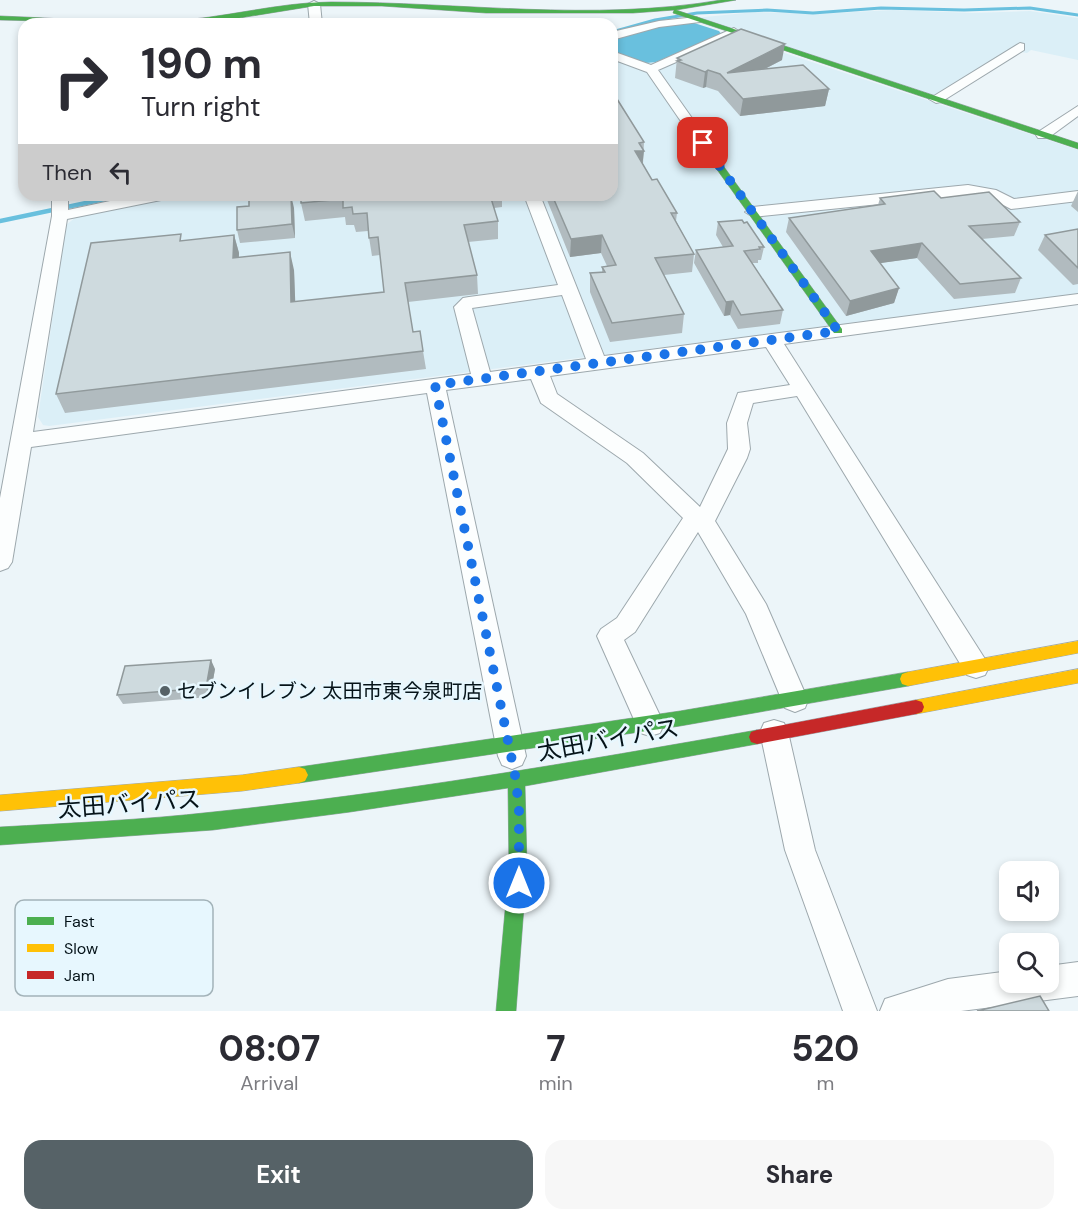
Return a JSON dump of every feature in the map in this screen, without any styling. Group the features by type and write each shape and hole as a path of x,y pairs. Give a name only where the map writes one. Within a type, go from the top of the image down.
{"main road":[{"path":"683,15 733,0"},
{"path":"215,18 321,2 486,11 683,15 1078,146"},
{"path":"0,18 18,19"},
{"path":"716,162 838,331"},
{"name":"太田バイパス","path":"0,803 243,783 510,745 795,700 1078,647"},
{"name":"太田バイパス","path":"0,836 237,819 516,780 1078,676"},
{"path":"506,1011 519,883 519,811 516,780"}],"street":[{"path":"317,18 321,2"},
{"path":"618,34 683,15"},
{"path":"651,69 734,32"},
{"path":"936,99 1020,47"},
{"path":"618,57 651,69 716,162"},
{"path":"1043,135 1078,110"},
{"path":"753,212 968,190 996,192 1011,204 1078,196"},
{"path":"0,562 60,206 105,201"},
{"path":"534,201 597,363"},
{"path":"482,378 463,308 469,302 570,289"},
{"path":"21,441 771,339 1074,304"},
{"path":"771,339 976,666"},
{"path":"538,370 548,398 635,458 710,530 757,612 795,700"},
{"path":"435,385 516,780"},
{"path":"650,724 610,636 626,625 699,520 736,459 739,449 737,423 745,398 803,389"},
{"path":"774,732 800,850 860,1011"},
{"path":"897,1011 948,996 1078,979"}],"shaded area":[{"path":"893,10 972,13 1030,11 1078,18 1078,60 1031,50 1027,53 1009,50 934,95 695,18 755,12 817,14"},
{"path":"691,22 1078,150 1078,294 43,425 38,417 66,225 76,217 152,201 618,201 618,38"}],"water":[{"path":"691,22 719,31 721,34 656,62 646,63 618,53 618,37 643,29"}],"building":[{"path":"741,29 785,44 727,73 803,65 829,89 743,99 720,74 708,70 705,72 677,61 681,60 677,58"},
{"path":"618,101 644,142 639,143 644,151 635,151 652,180 657,179 677,213 671,213 694,254 655,258 684,314 612,323 590,273 605,272 602,267 616,265 602,235 571,239 555,201 618,201"},
{"path":"934,191 941,198 989,192 1020,222 969,226 1021,278 960,284 922,243 871,251 899,288 850,301 789,218 885,204 880,198"},
{"path":"249,201 291,201 292,224 237,230 237,207 249,206"},
{"path":"343,201 492,201 498,221 464,225 477,275 405,283 413,332 420,331 423,351 56,394 91,243 181,234 180,241 234,235 233,258 290,252 291,302 384,292 378,237 369,238 367,213 353,214 352,207 343,208"},
{"path":"742,220 744,223 747,222 764,247 744,251 783,310 741,315 733,301 726,302 696,250 733,246 718,222"},
{"path":"1078,229 1078,268 1045,235"},
{"path":"211,660 206,688 117,695 125,666"},
{"path":"1040,996 1049,1011 977,1011"}],"waterway":[{"path":"618,30 655,20 697,13 767,10 813,13 881,8 964,10 1030,8 1078,15"},
{"path":"0,221 95,201"}],"traffic: fast":[{"path":"227,18 314,4 382,4 486,11 633,11 692,7 733,0"},
{"path":"675,12 1078,146"},
{"path":"0,18 18,19"},
{"path":"716,162 838,331"},
{"path":"299,775 528,742 908,679"},
{"path":"0,836 186,824 282,813 554,773 757,737"},
{"path":"506,1011 518,867 516,780"}],"traffic: slow":[{"path":"908,679 1078,647"},
{"path":"916,707 1078,676"},
{"path":"0,803 242,783 299,775"}],"traffic: jam":[{"path":"757,737 916,707"}],"place":[{"name":"セブンイレブン 太田市東今泉町店","path":"165,691"}],"route":[{"path":"519,883 519,811 516,780 435,385 838,331 703,143"}]}
